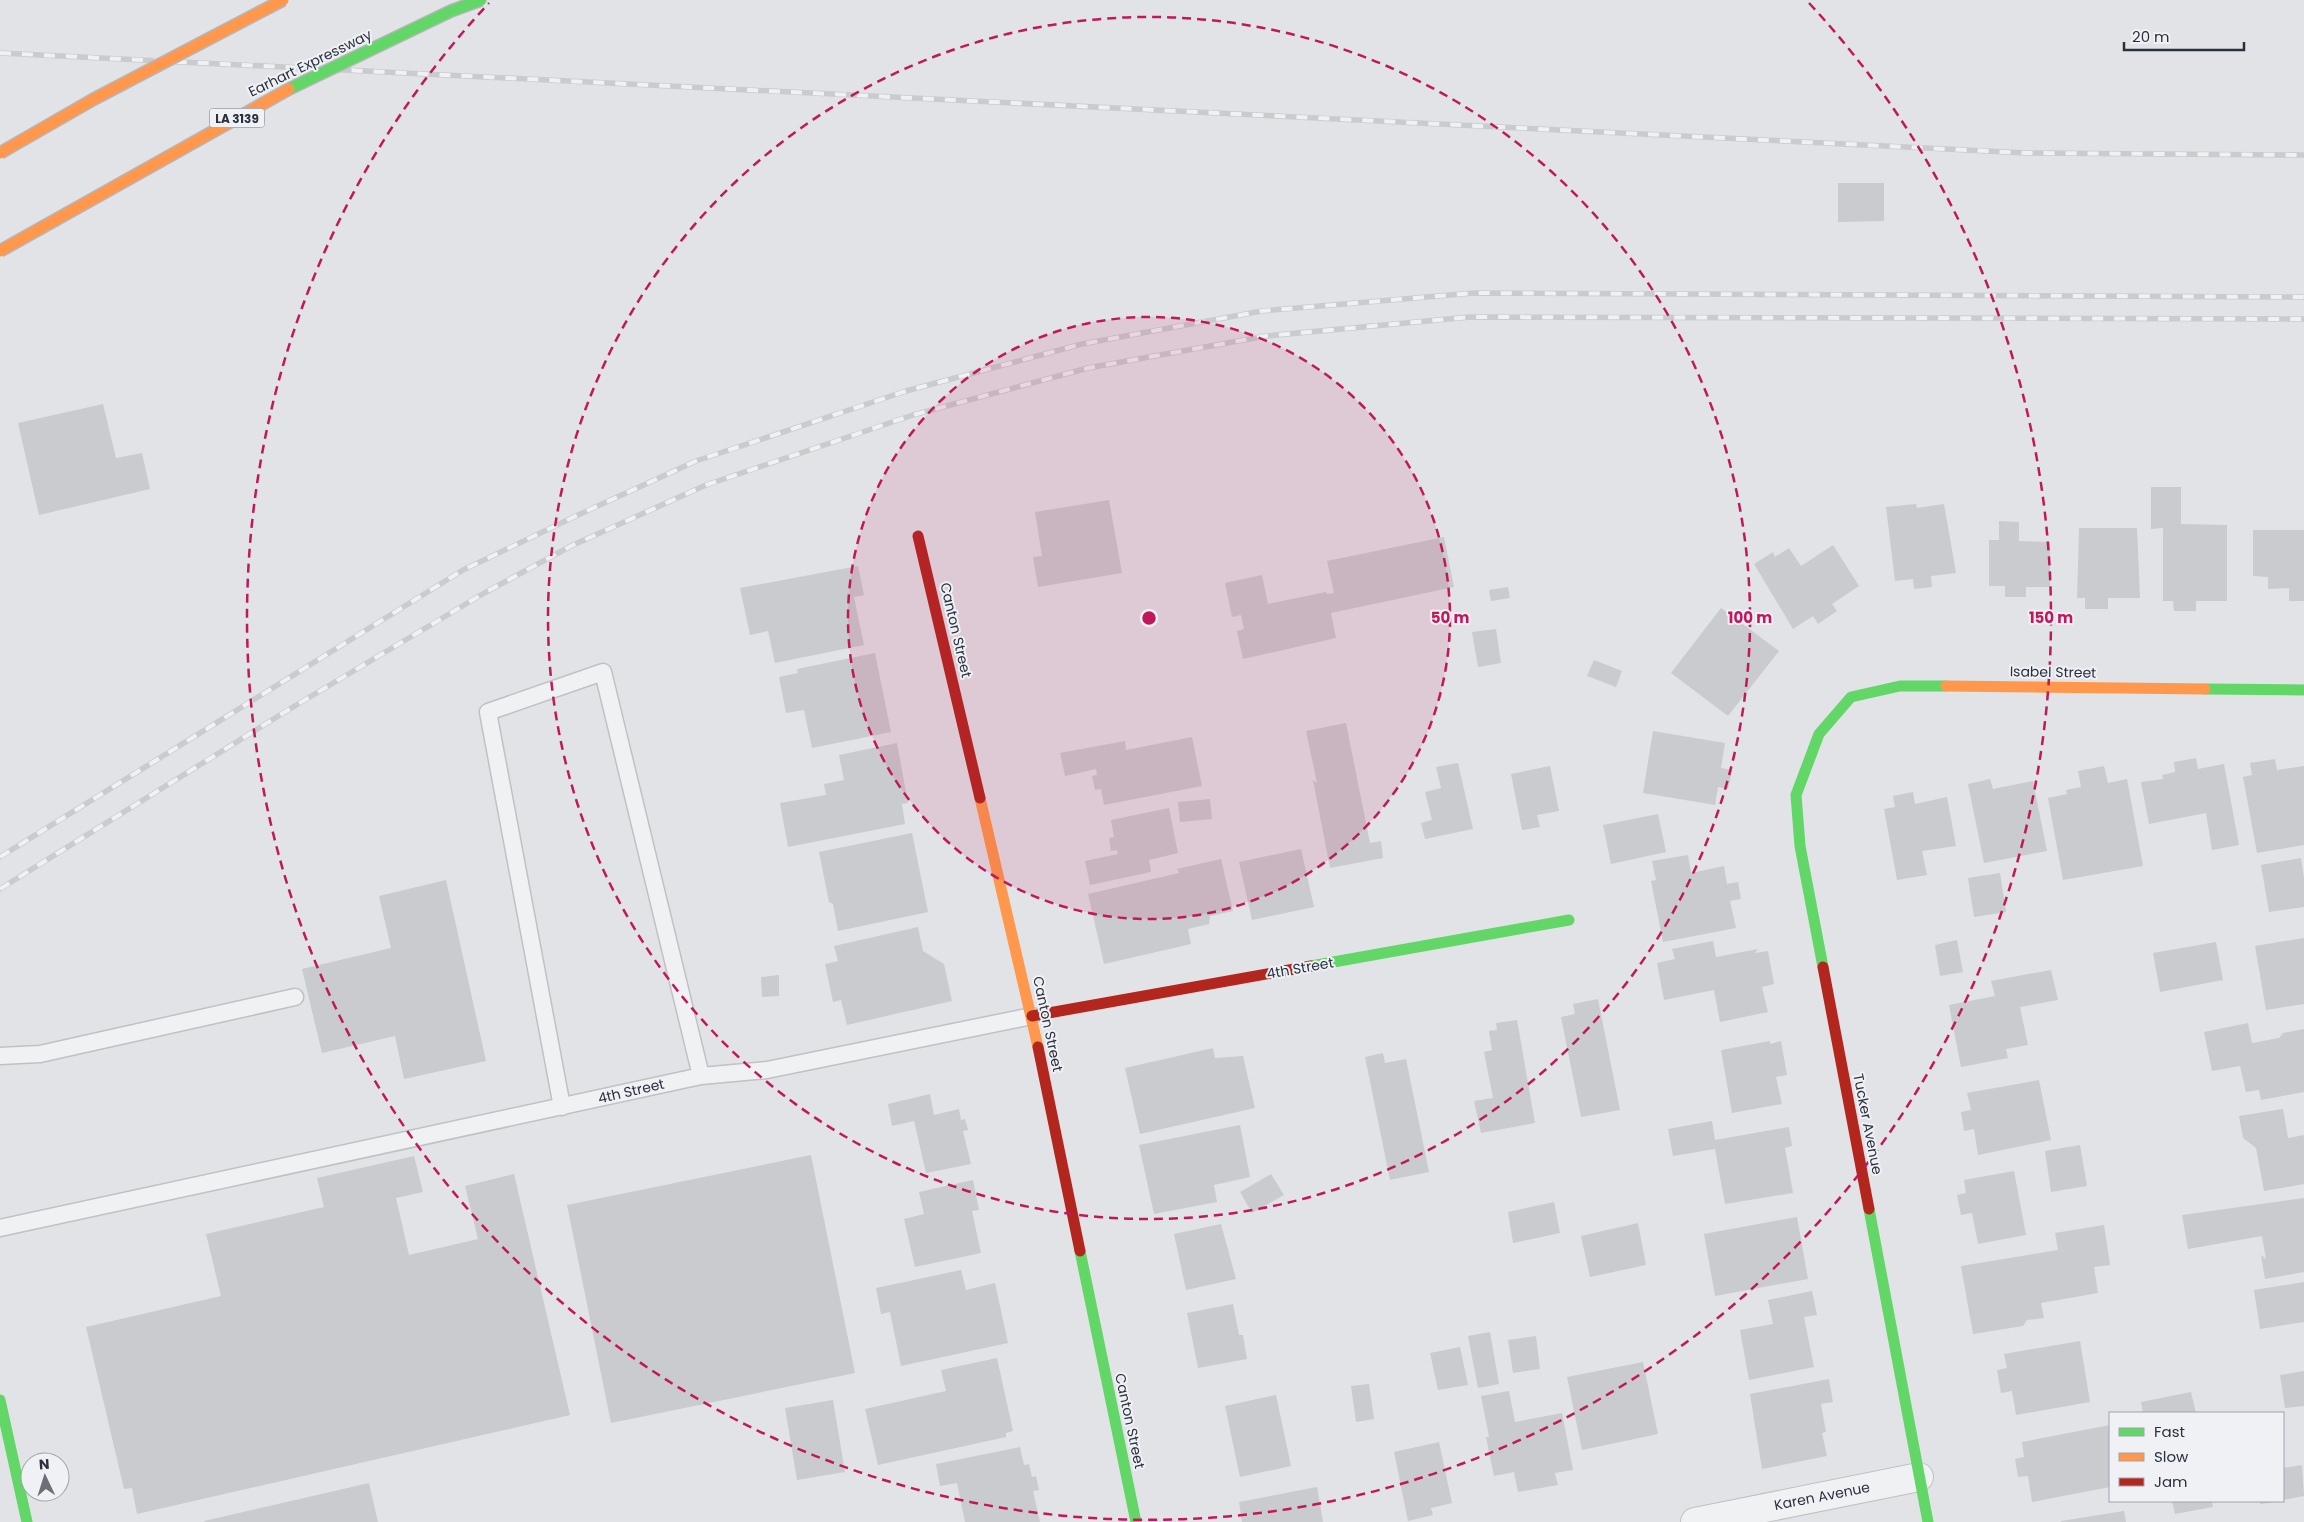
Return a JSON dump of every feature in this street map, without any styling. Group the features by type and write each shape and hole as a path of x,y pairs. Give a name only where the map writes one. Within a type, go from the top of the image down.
{"main road":[{"path":"0,153 94,99 283,0"},
{"name":"Earhart Expressway","path":"0,251 275,96 451,12 481,0"},
{"name":"Canton Street","path":"918,536 1032,1016 1136,1522"},
{"name":"Isabel Street","path":"1818,734 1852,696 1900,686 2304,690"},
{"name":"Tucker Avenue","path":"1818,734 1796,795 1800,846 1928,1522"},
{"name":"4th Street","path":"1032,1016 1569,920"},
{"path":"0,1400 27,1522"}],"street":[{"name":"Karen Avenue","path":"1695,1522 1919,1477"}],"lane":[{"path":"562,1107 488,712 603,672 701,1076"},
{"path":"0,1056 40,1054 295,997"},
{"name":"4th Street","path":"0,1228 701,1076 767,1070 1032,1016"}],"building":[{"path":"1838,183 1884,183 1884,221 1838,222"},
{"path":"103,404 116,458 142,453 150,489 39,515 18,423"},
{"path":"2151,487 2181,487 2181,524 2227,525 2227,601 2196,601 2196,611 2174,611 2173,601 2163,601 2163,528 2151,529"},
{"path":"1109,500 1122,573 1038,587 1033,557 1042,556 1035,512"},
{"path":"1916,504 1917,508 1944,504 1956,573 1931,576 1932,587 1914,589 1913,579 1895,581 1886,507"},
{"path":"1999,521 2019,522 2019,541 2050,542 2050,587 2026,587 2026,597 2005,597 2005,586 1989,586 1989,540 1999,540"},
{"path":"2079,528 2137,528 2140,598 2108,598 2108,609 2085,609 2085,598 2077,598"},
{"path":"2253,530 2304,530 2304,601 2289,601 2289,588 2268,589 2268,577 2253,576"},
{"path":"1444,537 1454,587 1331,613 1336,638 1243,659 1237,631 1244,629 1241,615 1232,617 1225,583 1262,575 1268,604 1326,592 1327,594 1334,593 1327,561"},
{"path":"1833,545 1859,586 1832,604 1837,611 1818,624 1813,616 1793,629 1754,564 1773,552 1775,557 1789,548 1801,566"},
{"path":"858,566 864,595 854,597 864,645 775,663 768,631 750,635 740,588"},
{"path":"1508,587 1510,598 1491,601 1489,590"},
{"path":"1721,608 1779,651 1728,716 1671,673"},
{"path":"1496,629 1501,663 1478,667 1472,632"},
{"path":"875,653 891,732 812,748 804,710 786,713 779,677 798,673 797,669"},
{"path":"1594,660 1622,671 1616,687 1587,676"},
{"path":"1346,723 1370,843 1381,841 1383,858 1330,868 1313,780 1317,783 1306,731"},
{"path":"1653,731 1725,743 1721,768 1732,770 1728,789 1718,787 1715,805 1643,793"},
{"path":"1192,737 1202,786 1104,805 1101,789 1095,790 1092,776 1097,775 1096,769 1065,776 1060,753 1125,741 1126,750"},
{"path":"897,743 908,803 902,804 905,824 788,847 780,803 826,795 824,784 844,780 839,755"},
{"path":"2196,758 2198,769 2224,764 2239,845 2212,850 2206,813 2149,824 2141,782 2163,779 2162,775 2175,772 2174,762"},
{"path":"2275,759 2277,770 2304,766 2304,845 2257,853 2243,777 2252,775 2250,763"},
{"path":"1458,763 1473,829 1425,839 1421,823 1432,820 1425,792 1441,788 1436,767"},
{"path":"1550,766 1559,811 1537,815 1540,827 1522,830 1511,774"},
{"path":"2104,766 2108,783 2127,779 2143,866 2063,880 2048,798 2067,794 2066,790 2081,787 2078,771"},
{"path":"1990,779 1993,789 2033,781 2047,851 1984,863 1968,784"},
{"path":"1913,792 1915,804 1947,797 1956,846 1922,851 1927,875 1897,880 1884,809 1895,807 1893,796"},
{"path":"1210,799 1212,819 1180,822 1178,802"},
{"path":"1169,808 1178,853 1149,860 1151,872 1090,885 1085,861 1118,854 1117,850 1111,851 1109,838 1114,837 1111,820"},
{"path":"1658,814 1666,852 1611,864 1603,825"},
{"path":"912,833 928,912 838,931 833,904 829,902 819,852"},
{"path":"1301,849 1314,907 1252,920 1239,862"},
{"path":"1688,855 1691,873 1724,866 1727,884 1738,882 1741,899 1730,901 1736,928 1663,942 1651,881 1656,880 1652,861"},
{"path":"2301,858 2304,878 2304,907 2269,912 2261,865"},
{"path":"1221,859 1233,911 1210,916 1209,924 1188,929 1191,944 1104,964 1088,894 1179,873 1177,869"},
{"path":"2000,873 2006,912 1974,917 1968,878"},
{"path":"446,880 486,1061 404,1079 395,1036 322,1053 302,969 391,948 379,896"},
{"path":"918,927 923,951 944,964 952,1001 847,1025 841,1000 833,1002 825,964 838,961 834,946"},
{"path":"2304,938 2304,1004 2266,1010 2255,946"},
{"path":"1957,940 1963,972 1940,976 1935,945"},
{"path":"1713,941 1716,957 1758,949 1755,953 1768,951 1774,984 1762,987 1768,1012 1720,1022 1714,990 1664,1000 1657,963 1675,959 1672,949"},
{"path":"2216,942 2223,980 2160,992 2153,953"},
{"path":"2051,970 2058,1000 2020,1007 2028,1045 2006,1049 2008,1058 1961,1067 1949,1005 1995,996 1991,981"},
{"path":"779,975 779,996 762,997 761,977"},
{"path":"1598,999 1620,1110 1581,1117 1561,1017 1575,1014 1573,1004"},
{"path":"1517,1020 1535,1123 1481,1133 1474,1101 1493,1098 1484,1052 1492,1050 1489,1031 1497,1030 1496,1023"},
{"path":"2248,1023 2252,1043 2279,1038 2283,1033 2304,1029 2304,1092 2261,1100 2259,1090 2246,1092 2240,1066 2212,1071 2204,1032"},
{"path":"1770,1041 1770,1044 1781,1041 1787,1075 1776,1077 1782,1104 1732,1113 1721,1050"},
{"path":"1213,1048 1215,1058 1243,1056 1255,1108 1140,1134 1125,1068"},
{"path":"1383,1053 1385,1063 1406,1059 1429,1172 1390,1180 1365,1057"},
{"path":"2039,1080 2051,1140 1978,1155 1974,1129 1964,1131 1961,1112 1971,1110 1967,1093"},
{"path":"930,1094 934,1115 959,1109 961,1120 965,1119 968,1130 963,1131 971,1164 926,1173 914,1121 892,1126 888,1104"},
{"path":"2283,1109 2288,1138 2304,1135 2304,1184 2264,1191 2256,1148 2243,1138 2239,1116"},
{"path":"1712,1121 1715,1140 1789,1127 1792,1146 1785,1148 1793,1193 1725,1204 1715,1149 1673,1156 1668,1129"},
{"path":"1240,1125 1250,1177 1214,1185 1217,1202 1154,1214 1139,1145"},
{"path":"2080,1145 2087,1186 2051,1192 2045,1151"},
{"path":"811,1155 855,1373 611,1423 567,1205"},
{"path":"414,1156 423,1192 396,1198 409,1255 478,1239 465,1186 514,1174 570,1415 137,1514 132,1488 124,1489 86,1327 221,1296 206,1234 324,1207 317,1178"},
{"path":"2014,1171 2026,1235 1978,1244 1972,1213 1961,1215 1957,1195 1966,1193 1964,1180"},
{"path":"1271,1174 1284,1195 1252,1213 1240,1192"},
{"path":"973,1180 979,1210 972,1211 981,1253 915,1267 904,1219 924,1214 919,1192"},
{"path":"2304,1198 2304,1272 2265,1279 2261,1255 2266,1259 2262,1236 2188,1249 2182,1215"},
{"path":"1554,1202 1560,1233 1513,1243 1508,1212"},
{"path":"1797,1217 1808,1279 1715,1296 1704,1234"},
{"path":"1638,1223 1646,1265 1590,1277 1581,1236"},
{"path":"1221,1224 1236,1279 1186,1290 1174,1234"},
{"path":"2104,1225 2110,1265 2094,1267 2098,1293 2041,1303 2044,1318 2027,1320 2023,1326 1973,1334 1961,1266 2058,1250 2055,1233"},
{"path":"961,1270 966,1290 995,1283 1008,1343 901,1366 890,1312 881,1314 876,1288"},
{"path":"2304,1282 2304,1322 2260,1329 2254,1290"},
{"path":"1812,1291 1817,1315 1804,1317 1814,1367 1749,1380 1740,1330 1773,1324 1768,1300"},
{"path":"1233,1304 1239,1335 1243,1335 1247,1359 1198,1368 1187,1313"},
{"path":"1490,1332 1499,1384 1478,1388 1468,1336"},
{"path":"1536,1336 1540,1369 1513,1373 1508,1340"},
{"path":"2080,1341 2090,1402 2016,1415 2012,1391 2001,1393 1997,1370 2007,1368 2004,1354"},
{"path":"1460,1347 1468,1385 1438,1390 1430,1353"},
{"path":"997,1358 1013,1431 1006,1433 1006,1437 878,1465 865,1409 946,1391 941,1370"},
{"path":"1643,1362 1658,1434 1582,1450 1567,1377"},
{"path":"2304,1371 2304,1406 2285,1408 2280,1375"},
{"path":"1829,1379 1833,1402 1821,1404 1826,1432 1822,1433 1827,1456 1762,1469 1750,1394"},
{"path":"1369,1384 1374,1419 1356,1422 1351,1386"},
{"path":"1509,1391 1515,1422 1562,1413 1573,1470 1555,1473 1558,1485 1518,1492 1514,1472 1494,1476 1486,1437 1489,1437 1481,1396"},
{"path":"2191,1392 2196,1412 2143,1412 2141,1402"},
{"path":"1276,1395 1291,1466 1240,1477 1225,1406"},
{"path":"833,1400 845,1472 797,1480 785,1408"},
{"path":"2109,1425 2109,1487 2032,1502 2028,1476 2018,1477 2015,1459 2024,1457 2022,1442"},
{"path":"1439,1442 1452,1503 1431,1508 1433,1515 1408,1521 1394,1452"},
{"path":"1020,1447 1024,1465 1029,1464 1032,1477 1036,1476 1039,1490 1033,1491 1040,1522 965,1522 957,1483 940,1486 936,1464"},
{"path":"2302,1465 2304,1496 2284,1500 2284,1468"},
{"path":"369,1483 378,1522 204,1522 204,1521"},
{"path":"1317,1487 1323,1522 1242,1522 1239,1502"},
{"path":"2172,1502 2212,1502 2213,1507 2175,1514"},
{"path":"2124,1511 2126,1522 2061,1522 2061,1521"}],"railway":[{"path":"0,53 2027,153 2304,155"},
{"path":"0,857 463,570 578,515 696,461 906,391 1082,344 1262,311 1474,293 2304,297"},
{"path":"0,889 288,710 486,592 571,546 706,485 913,415 1088,368 1266,336 1470,317 2304,319"}],"traffic: fast":[{"path":"289,89 451,11 481,0"},
{"path":"1823,967 1800,846 1796,795 1819,734 1851,697 1900,686 1946,686"},
{"path":"2205,689 2304,690"},
{"path":"1311,966 1569,920"},
{"path":"1869,1209 1928,1522"},
{"path":"1080,1251 1136,1522"},
{"path":"0,1400 27,1522"}],"traffic: slow":[{"path":"0,153 94,99 283,0"},
{"path":"0,251 289,89"},
{"path":"1946,686 2205,689"},
{"path":"980,798 1038,1047"}],"traffic: jam":[{"path":"918,536 980,798"},
{"path":"1032,1016 1311,966"},
{"path":"1823,967 1869,1209"},
{"path":"1038,1047 1080,1251"}]}
